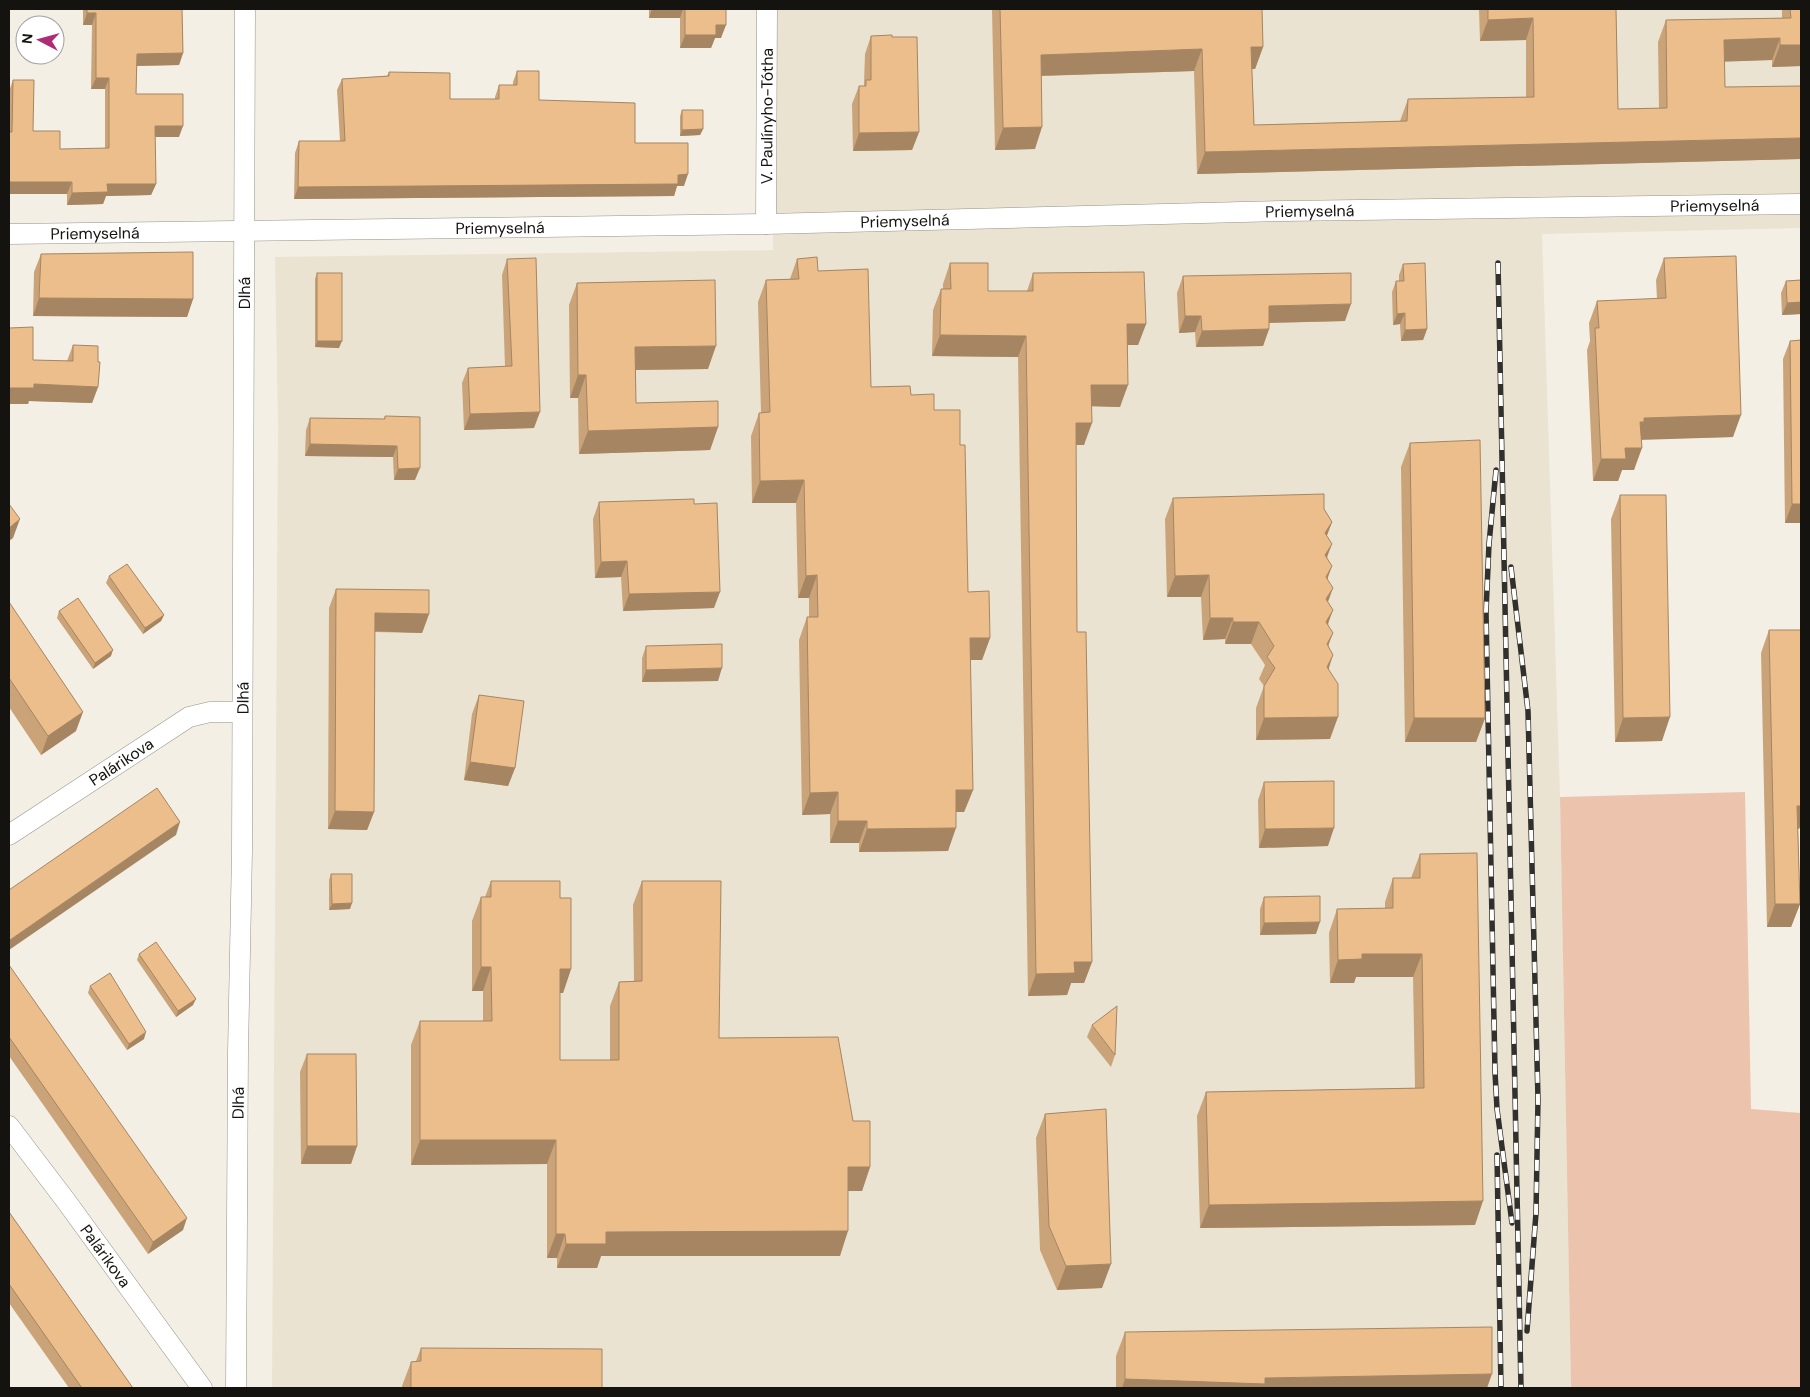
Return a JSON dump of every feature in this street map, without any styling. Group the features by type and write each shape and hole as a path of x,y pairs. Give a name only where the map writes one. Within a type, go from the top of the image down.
{"street":[{"name":"Dlhá","path":"236,1388 242,712 245,9"},
{"name":"V. Paulínyho-Tótha","path":"766,224 767,9"},
{"name":"Priemyselná","path":"9,234 244,229 766,224 1284,211 1801,204"},
{"name":"Palárikova","path":"9,835 189,717 210,712 242,712"},
{"name":"Palárikova","path":"9,1126 202,1388"}],"shaded area":[{"path":"775,9 1801,9 1801,228 1542,234 1560,797 1571,1388 272,1388 278,426 275,257 773,250"},
{"path":"1745,792 1751,1109 1801,1113 1801,1388 1571,1388 1560,797"}],"building":[{"path":"87,9 182,9 183,53 137,54 136,94 183,94 183,126 155,126 156,184 107,184 108,192 72,193 72,182 9,182 9,132 12,132 13,80 34,80 33,131 60,131 60,149 109,148 109,78 96,78 96,13 87,13"},
{"path":"685,9 726,9 726,25 716,25 716,35 685,35"},
{"path":"1000,9 1262,9 1263,47 1251,47 1254,125 1407,121 1408,99 1534,97 1533,18 1488,20 1488,9 1616,9 1618,109 1667,108 1666,20 1791,18 1790,9 1801,9 1801,45 1780,45 1780,38 1724,40 1725,87 1801,86 1801,138 1205,152 1202,49 1041,55 1042,127 1003,128"},
{"path":"892,35 892,37 917,37 919,132 859,133 859,86 866,86 866,80 871,80 871,36"},
{"path":"517,71 539,71 539,100 635,103 635,143 688,143 688,174 678,175 678,184 298,187 299,141 345,141 342,79 389,76 389,72 450,73 450,99 499,99 499,85 517,85"},
{"path":"682,110 703,110 703,129 682,130"},
{"path":"193,252 193,299 39,298 41,254"},
{"path":"1736,256 1741,415 1644,418 1644,422 1640,422 1642,448 1625,448 1626,459 1601,459 1595,328 1599,328 1597,301 1666,298 1664,258"},
{"path":"817,257 818,271 868,269 871,387 910,386 911,395 934,394 934,410 960,410 960,445 965,445 968,592 989,591 990,638 970,638 973,790 956,790 956,828 867,829 867,821 838,821 838,792 810,793 807,617 818,617 817,575 806,576 804,480 760,481 759,413 770,412 766,280 799,279 797,259"},
{"path":"536,258 540,412 470,414 468,368 512,366 507,259"},
{"path":"950,263 988,263 988,291 1033,291 1033,273 1144,272 1146,324 1127,324 1128,385 1091,385 1092,423 1076,423 1077,632 1086,632 1092,962 1074,962 1075,973 1036,974 1026,336 940,335 941,289 951,289"},
{"path":"1425,263 1427,329 1405,330 1405,313 1397,314 1396,281 1404,281 1403,264"},
{"path":"317,273 342,273 342,341 317,341"},
{"path":"1351,273 1351,304 1269,306 1269,329 1202,331 1201,316 1185,316 1183,276"},
{"path":"715,280 716,346 635,347 636,403 718,401 718,427 588,431 586,375 578,375 577,283"},
{"path":"1801,280 1801,302 1787,303 1786,281"},
{"path":"33,327 33,360 73,361 73,345 98,346 98,362 100,362 98,387 34,384 34,388 9,388 9,328"},
{"path":"1801,340 1801,504 1792,504 1790,341"},
{"path":"385,416 420,417 420,468 398,469 397,446 310,444 310,418 385,419"},
{"path":"1480,440 1485,718 1414,718 1410,443"},
{"path":"1324,494 1324,509 1332,522 1325,533 1332,544 1325,555 1332,566 1326,577 1333,588 1326,599 1333,610 1326,622 1333,633 1327,644 1333,655 1327,667 1338,684 1338,717 1264,718 1264,686 1275,668 1267,657 1274,646 1259,622 1233,622 1233,618 1210,618 1209,575 1175,576 1173,498"},
{"path":"1620,495 1666,495 1670,717 1623,718"},
{"path":"694,499 694,504 717,503 720,592 629,594 627,561 601,562 599,502"},
{"path":"9,504 20,519 9,528"},
{"path":"127,564 164,615 145,628 109,576"},
{"path":"336,589 429,590 429,614 375,613 374,812 335,811"},
{"path":"78,598 113,650 95,663 59,611"},
{"path":"9,602 83,712 48,736 9,678"},
{"path":"1769,630 1801,630 1801,806 1797,806 1800,904 1775,904"},
{"path":"722,644 722,668 646,670 646,646"},
{"path":"479,695 524,701 515,768 470,762"},
{"path":"1334,781 1334,828 1265,829 1264,782"},
{"path":"157,788 180,822 10,940 9,890"},
{"path":"1477,853 1483,1201 1209,1205 1206,1092 1424,1088 1422,954 1362,954 1362,959 1338,960 1337,909 1393,908 1393,878 1420,878 1420,854"},
{"path":"331,874 352,874 352,903 332,904"},
{"path":"491,881 560,881 560,898 571,898 571,969 560,969 560,1060 619,1060 619,982 642,981 642,881 721,881 719,1038 838,1037 853,1121 870,1121 870,1167 848,1167 848,1231 606,1232 606,1244 566,1244 565,1234 556,1234 556,1140 420,1140 420,1021 492,1021 491,967 481,967 481,897 491,897"},
{"path":"1320,896 1320,922 1264,923 1264,897"},
{"path":"156,942 196,999 178,1011 139,954"},
{"path":"9,965 187,1218 153,1242 9,1037"},
{"path":"110,973 146,1032 129,1044 90,986"},
{"path":"1117,1006 1115,1055 1092,1025"},
{"path":"307,1054 356,1054 357,1146 307,1146"},
{"path":"1106,1109 1111,1264 1066,1266 1049,1226 1045,1114"},
{"path":"9,1212 133,1388 82,1388 9,1284"},
{"path":"1492,1327 1492,1374 1265,1378 1265,1384 1125,1379 1125,1332"},
{"path":"421,1348 602,1349 602,1388 411,1388 411,1362 421,1361"}],"railway":[{"path":"1498,263 1521,1388"},
{"path":"1496,470 1489,544 1486,612 1495,1072 1497,1109 1512,1223"},
{"path":"1511,567 1528,711 1538,1099 1536,1213 1527,1331"},
{"path":"1497,1155 1501,1388"}]}
